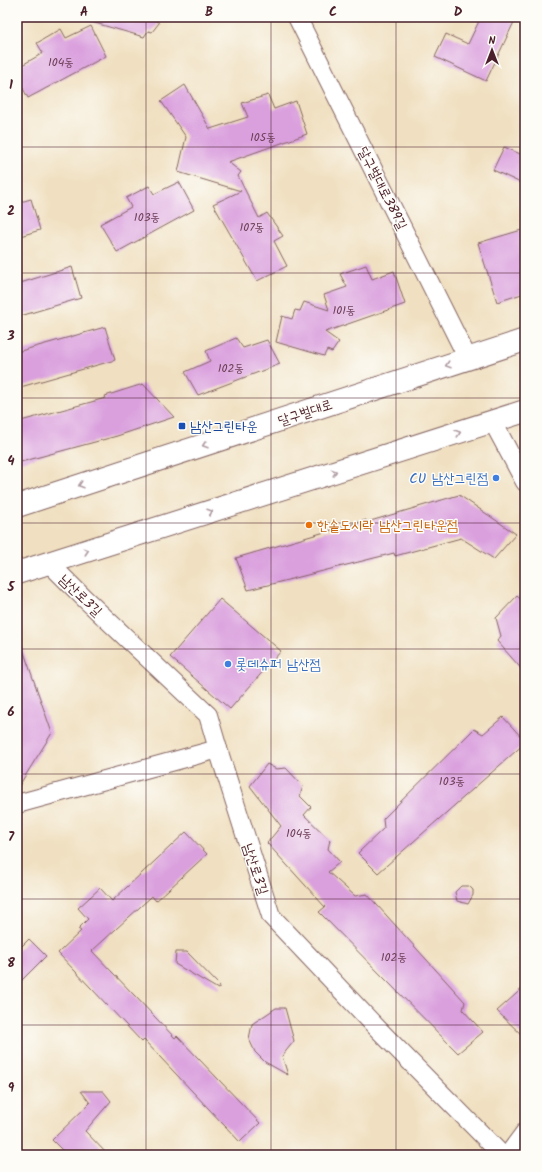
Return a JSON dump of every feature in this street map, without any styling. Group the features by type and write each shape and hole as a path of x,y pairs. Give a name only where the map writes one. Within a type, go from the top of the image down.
{"main road":[{"name":"달구벌대로","path":"17,506 525,340"},
{"path":"17,573 525,411"}],"street":[{"name":"달구벌대로389길","path":"297,17 468,359"},
{"path":"493,422 525,482"},
{"name":"남산로3길","path":"49,563 208,715 272,916 379,1030 502,1155"},
{"path":"17,804 218,749"},
{"path":"508,1155 525,1132"}],"building":[{"path":"89,17 157,17 155,20 159,23 152,32 148,31 144,37 88,21"},
{"path":"481,17 503,17 514,22 486,81 435,57 446,34 468,44"},
{"path":"91,26 106,56 28,98 17,77 17,68 43,53 37,43 61,29 66,38"},
{"path":"185,85 210,129 248,117 242,103 268,95 274,109 296,101 307,134 228,162 241,172 238,176 259,218 267,213 283,236 274,241 287,266 257,281 213,204 241,191 178,172 186,137 161,101"},
{"path":"504,147 525,156 525,185 493,170"},
{"path":"179,182 194,210 117,252 100,224 131,207 126,198 149,186 154,194"},
{"path":"31,199 40,230 17,237 17,203"},
{"path":"525,229 525,293 497,302 478,243"},
{"path":"366,265 372,279 394,271 405,304 325,332 339,342 332,352 327,350 324,356 276,342 282,316 292,319 295,310 300,311 304,302 329,310 324,295 347,287 340,274"},
{"path":"72,267 81,298 17,317 17,284"},
{"path":"105,327 115,360 17,388 17,352"},
{"path":"236,338 243,348 267,340 280,364 198,395 185,372 210,361 206,351"},
{"path":"143,384 174,417 117,436 17,463 17,422 106,398 105,396"},
{"path":"459,495 516,534 494,559 461,538 395,556 394,553 248,590 236,558 366,520 367,522"},
{"path":"517,596 525,603 525,673 497,641 501,636 496,618"},
{"path":"220,599 281,651 230,709 170,657"},
{"path":"19,638 52,733 17,789 17,639"},
{"path":"503,717 525,741 525,743 378,873 358,853 384,828 383,819 474,729 483,734"},
{"path":"267,764 276,769 286,768 303,786 300,796 311,807 304,815 330,840 328,849 340,862 328,872 355,896 367,894 465,1002 463,1010 483,1032 458,1053 319,912 325,907 267,843 281,826 250,786"},
{"path":"186,832 207,854 156,901 152,896 92,951 175,1038 177,1036 260,1123 240,1142 144,1040 142,1042 58,953 81,931 78,929 88,919 78,908 100,888 112,901"},
{"path":"461,886 469,886 473,890 473,895 468,904 457,901 455,892"},
{"path":"29,939 46,956 17,985 17,951"},
{"path":"176,952 187,952 220,986 218,989 175,964"},
{"path":"525,986 525,1038 497,1011"},
{"path":"276,1008 285,1008 294,1041 282,1056 288,1075 265,1062 255,1052 249,1039 252,1024"},
{"path":"81,1091 103,1091 111,1101 85,1131 108,1155 67,1155 52,1140 90,1103"}],"place":[{"name":"남산그린타운","path":"182,426"},
{"name":"CU 남산그린점","path":"496,478"},
{"name":"한솥도시락 남산그린타운점","path":"309,525"},
{"name":"롯데슈퍼 남산점","path":"228,664"}]}
